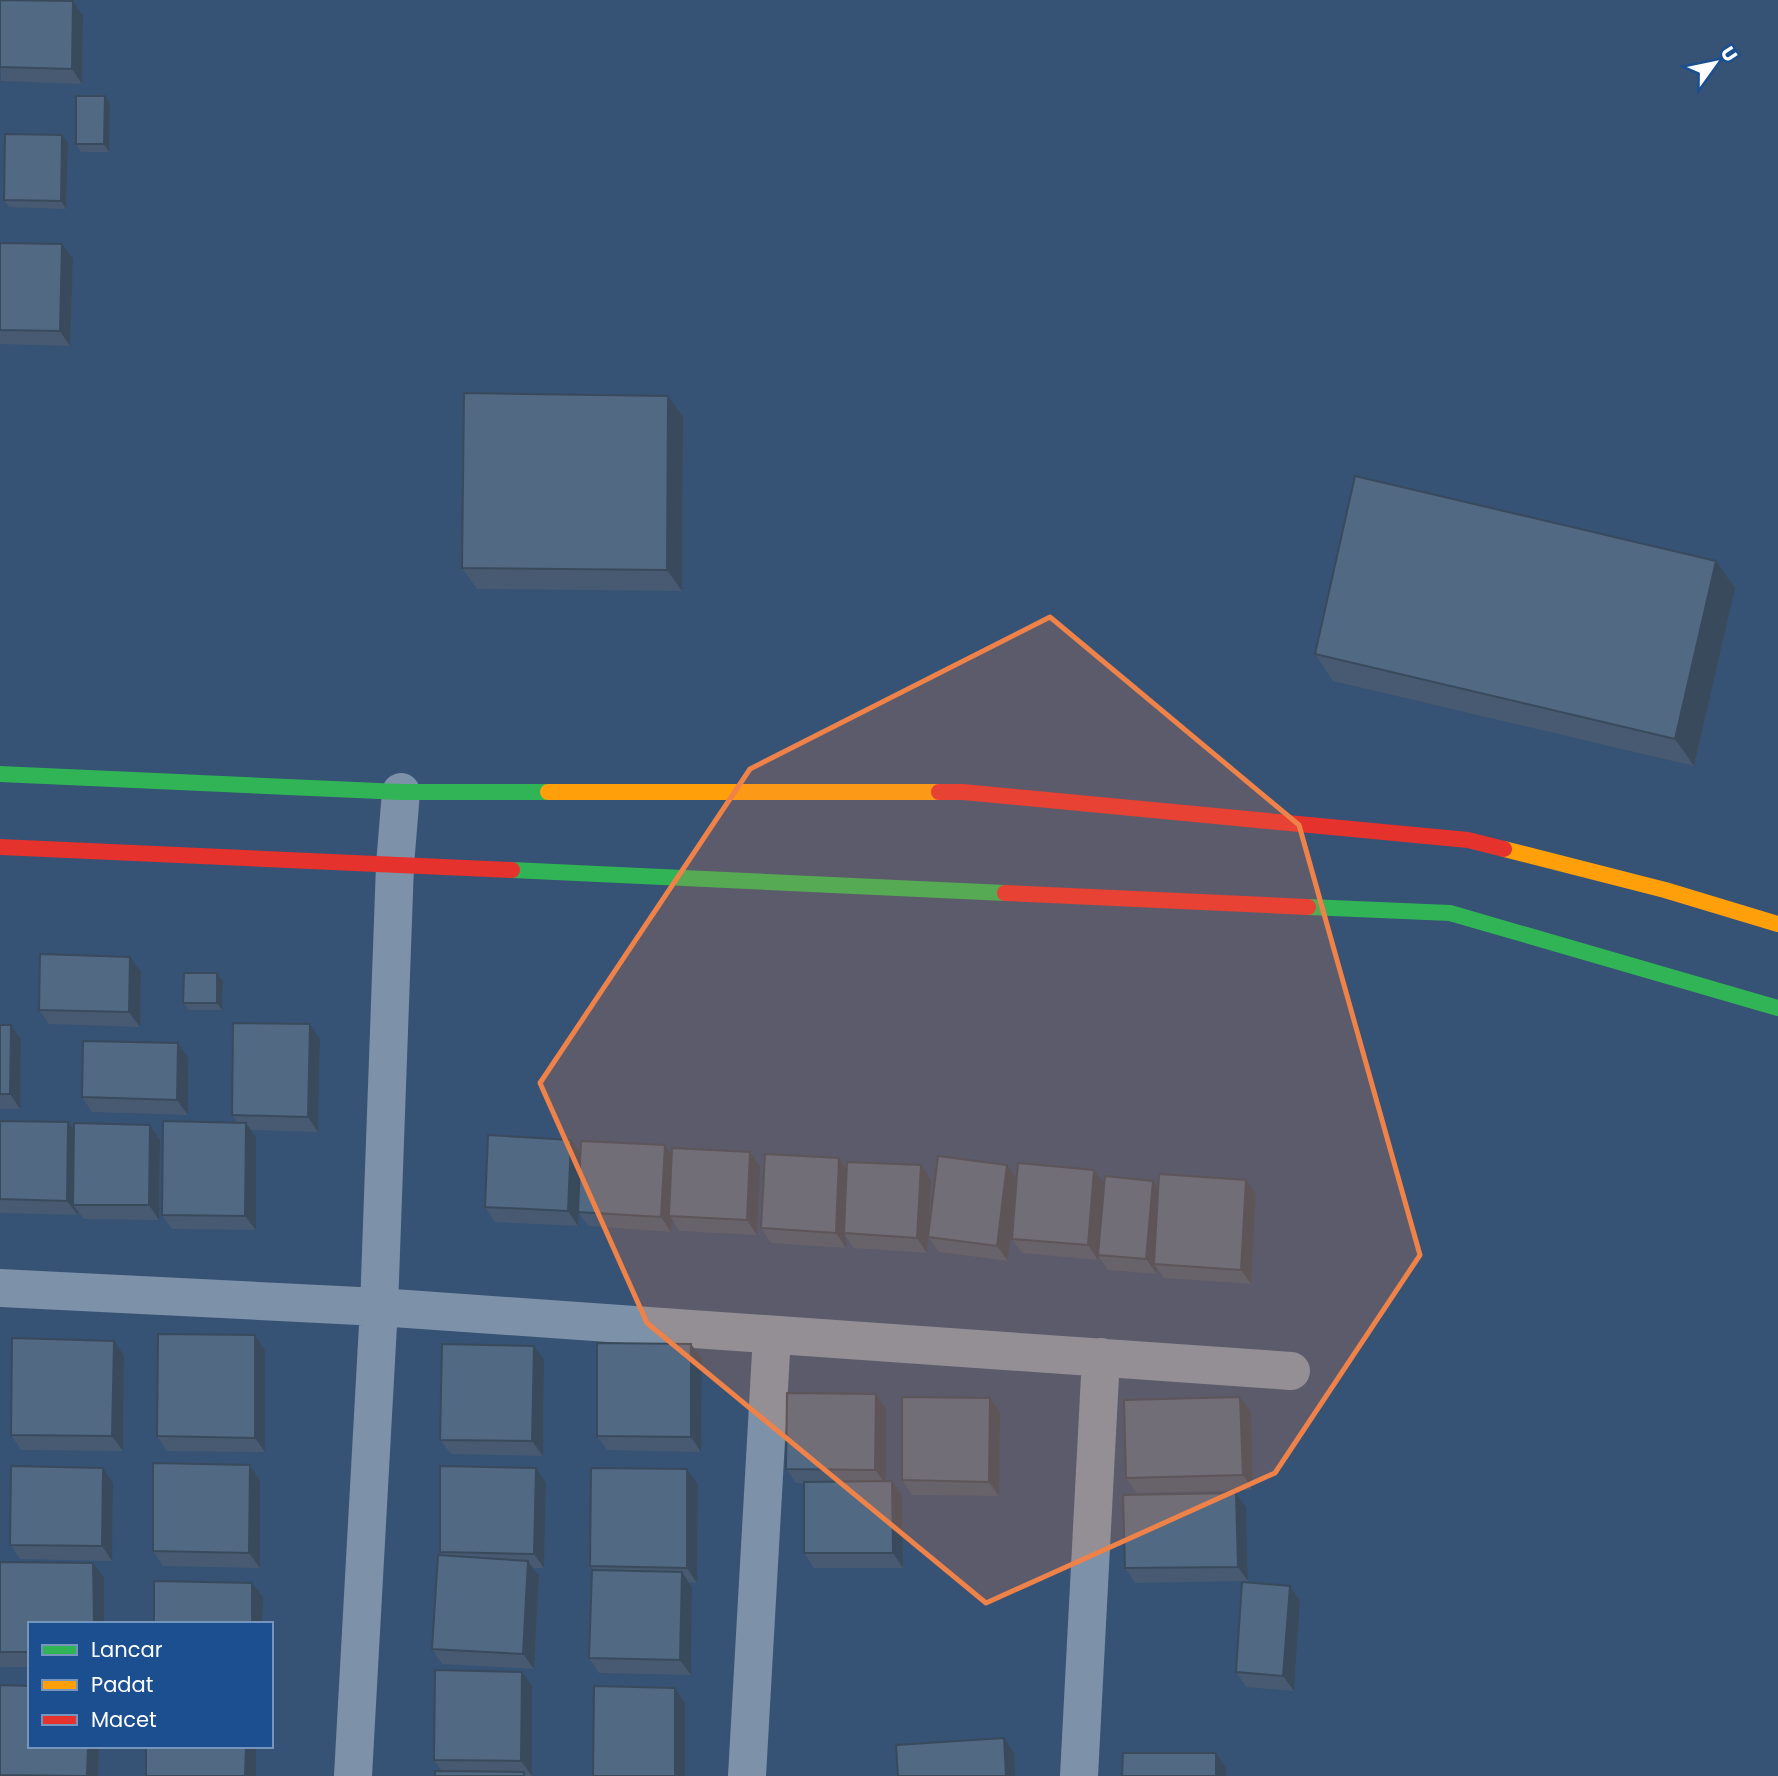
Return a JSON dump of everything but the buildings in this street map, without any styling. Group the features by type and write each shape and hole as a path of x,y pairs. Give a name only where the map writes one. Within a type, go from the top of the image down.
{"street":[{"path":"0,774 401,792 963,792 1468,840 1665,890 1778,924"},
{"path":"353,1776 379,1307 395,865 401,792"},
{"path":"0,846 1450,913 1778,1008"},
{"path":"0,1288 379,1307 1291,1371"},
{"path":"747,1776 772,1335"},
{"path":"1079,1776 1101,1357"}],"highlighted area":[{"path":"1050,617 1299,825 1420,1255 1275,1473 986,1603 647,1323 540,1083 750,769"}],"traffic: fast":[{"path":"0,774 401,792 548,792"},
{"path":"512,870 1005,893"},
{"path":"1308,907 1450,913 1778,1008"}],"traffic: slow":[{"path":"548,792 939,792"},
{"path":"1504,849 1665,890 1778,924"}],"traffic: jam":[{"path":"939,792 963,792 1468,840 1504,849"},
{"path":"0,847 512,870"},
{"path":"1005,893 1308,907"}]}
